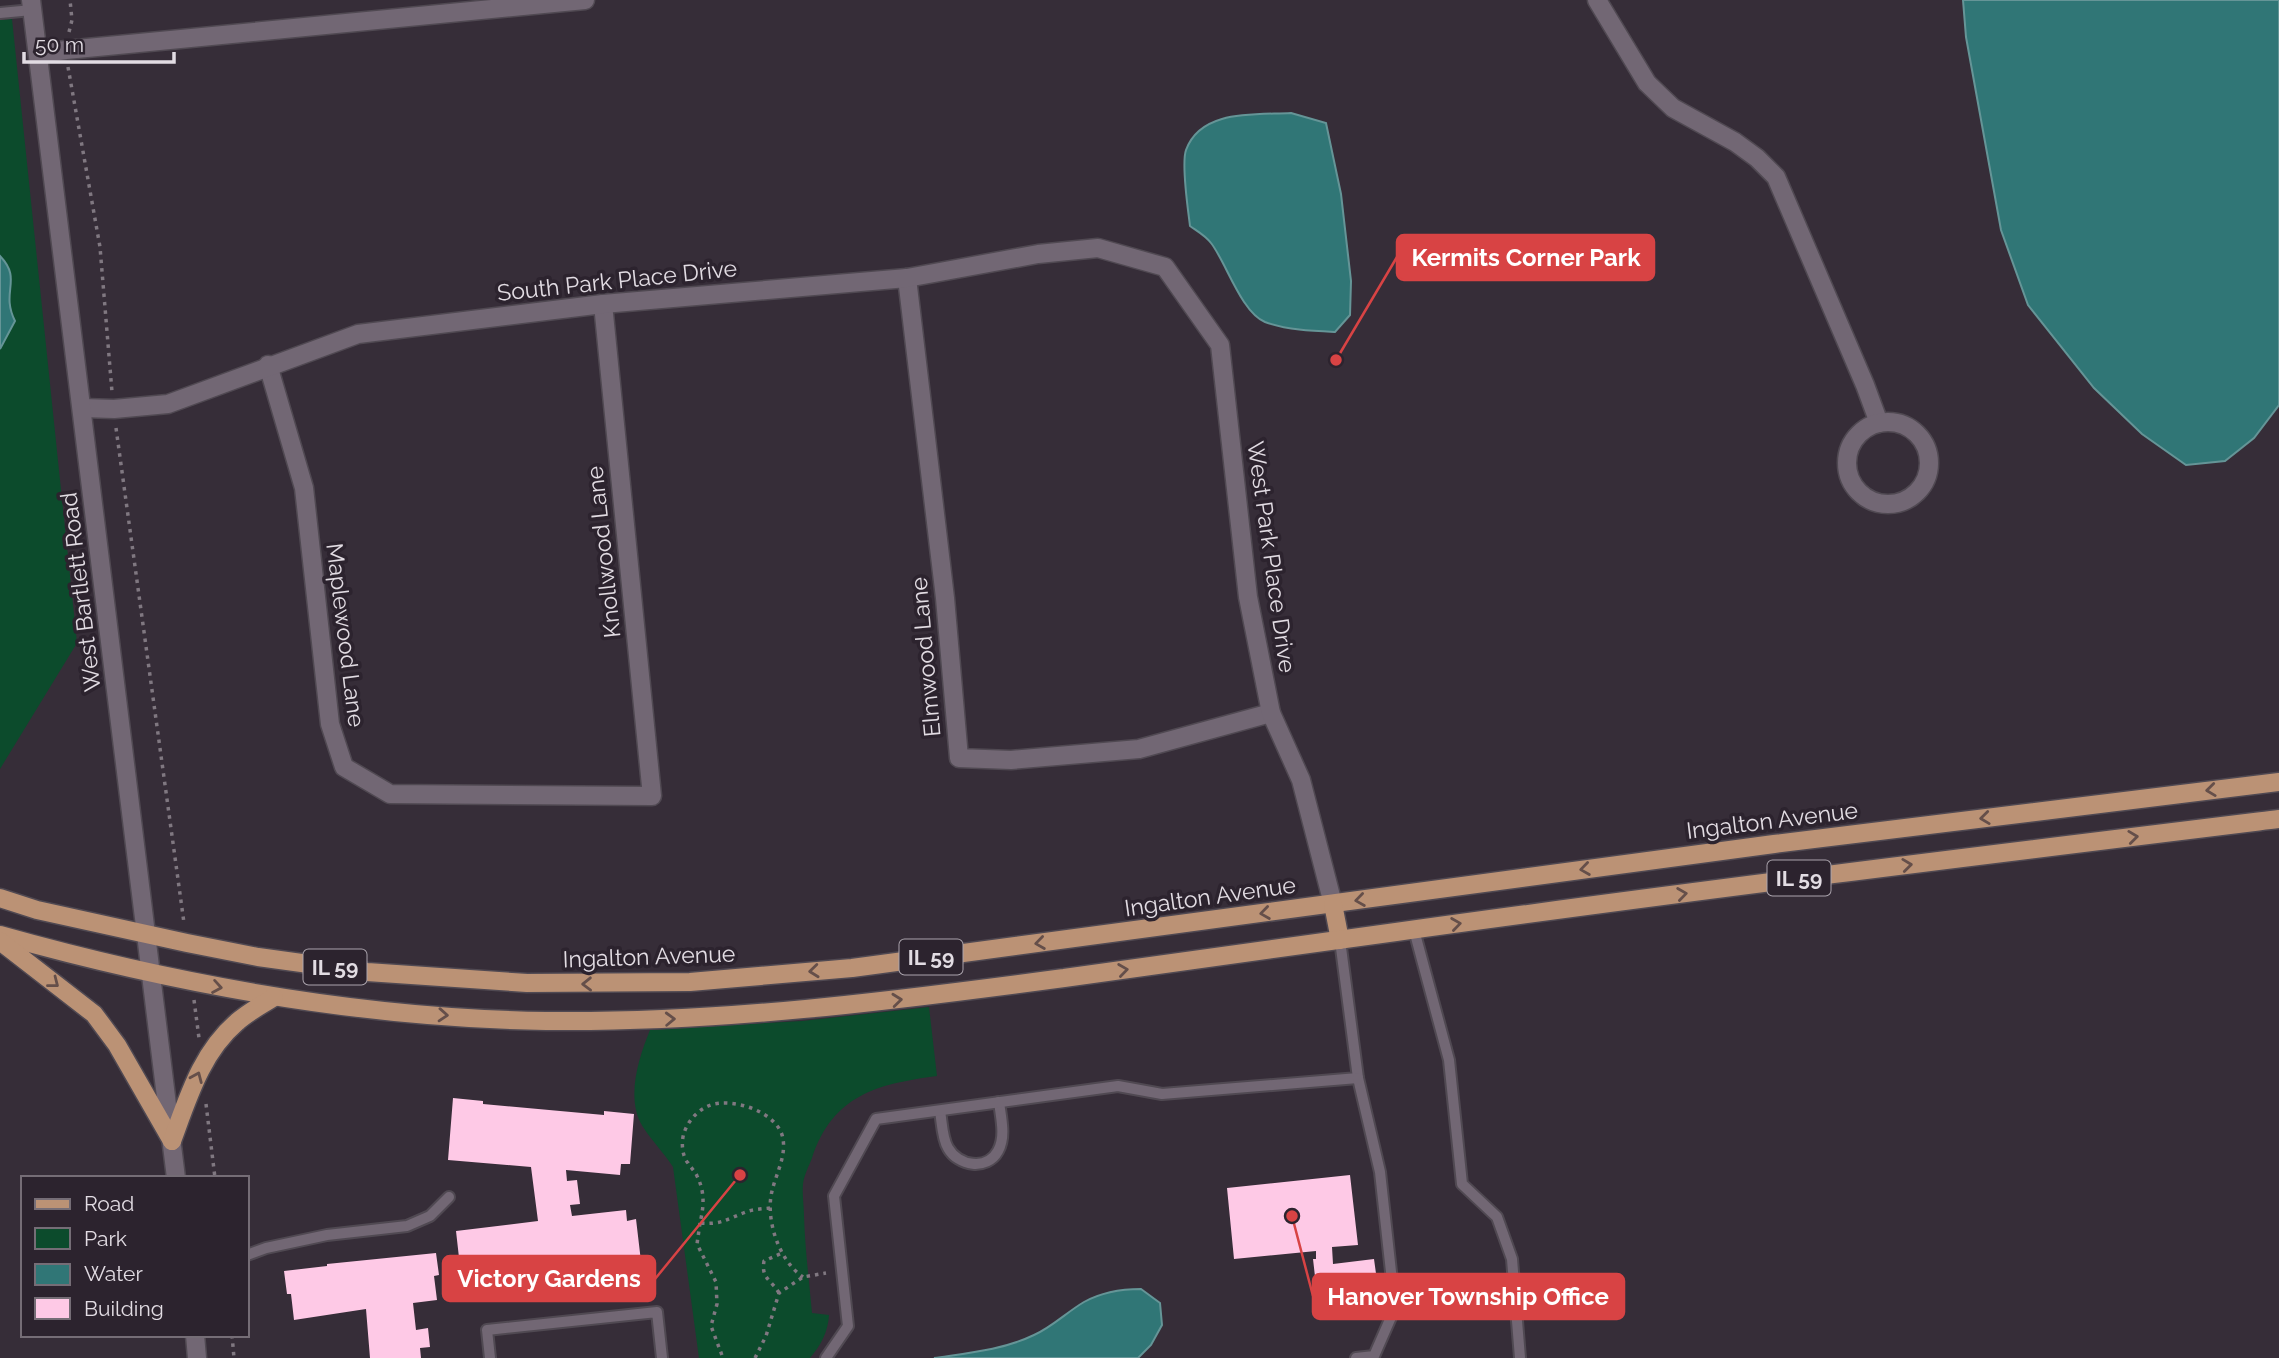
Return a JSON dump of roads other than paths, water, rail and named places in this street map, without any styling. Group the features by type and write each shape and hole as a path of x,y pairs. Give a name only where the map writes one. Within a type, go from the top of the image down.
{"main road":[{"name":"Ingalton Avenue","path":"146,934 258,957 432,978 527,983 690,982 852,968 1774,844 2279,782"},
{"name":"IL 59","path":"0,935 150,974 274,997 438,1015 541,1021 709,1017 931,996 1778,881 2279,819"},
{"name":"IL 59","path":"0,898 37,910 146,934"},
{"path":"1333,904 1340,940"},
{"path":"0,941 94,1014 117,1045 172,1141"},
{"path":"172,1141 202,1065 216,1043 238,1021 274,997"}],"street":[{"path":"38,54 585,0"},
{"path":"1597,0 1647,83 1673,108 1735,142 1776,177 1879,423"},
{"name":"West Bartlett Road","path":"32,5 176,1176"},
{"name":"South Park Place Drive","path":"83,408 114,409 168,404 358,334 603,304 906,278 1038,254 1098,248 1165,267"},
{"name":"West Park Place Drive","path":"1165,267 1220,345 1248,597 1271,713 1301,780 1333,904"},
{"name":"Elmwood Lane","path":"906,278 945,598 959,758 1011,760 1139,748 1271,713"},
{"name":"Knollwood Lane","path":"603,304 652,796"},
{"name":"Maplewood Lane","path":"268,365 303,488 330,724 344,767 390,794 652,796"},
{"path":"1893,422 1907,427 1918,435 1926,447 1929,461 1927,476 1921,488 1911,498 1897,504 1872,502 1852,485 1847,473 1850,447 1857,436 1879,423 1893,422"},
{"path":"195,1337 197,1358"}],"lane":[{"path":"0,13 32,5"},
{"path":"1414,930 1449,1060 1462,1184 1497,1217 1512,1259 1520,1358"},
{"path":"1340,940 1358,1078 1380,1172 1395,1308 1374,1356 1356,1358"},
{"path":"826,1358 848,1326 834,1196 876,1119 1118,1086 1162,1094 1358,1078"},
{"path":"940,1111 946,1146 956,1160 972,1164 987,1161 998,1153 1003,1135 999,1102"},
{"path":"248,1255 327,1235 407,1226 430,1216 449,1197"},
{"path":"490,1358 487,1330 657,1312 662,1358"}],"water":[{"path":"1963,0 2279,0 2279,405 2254,438 2225,461 2186,465 2142,434 2094,388 2028,305 2001,230 1966,37"},
{"path":"1291,113 1326,123 1341,194 1351,281 1350,315 1335,332 1282,327 1256,317 1241,298 1217,251 1204,236 1190,226 1184,165 1186,150 1193,137 1204,127 1231,117"},
{"path":"0,256 10,272 10,302 15,321 0,349"},
{"path":"1141,1289 1160,1303 1162,1325 1151,1345 1138,1358 934,1358 985,1350 1022,1340 1041,1332 1078,1306 1098,1296"}],"place":[{"name":"Kermits Corner Park","path":"1336,360"},
{"name":"Victory Gardens","path":"740,1175"},
{"name":"Hanover Township Office","path":"1292,1216"}]}
